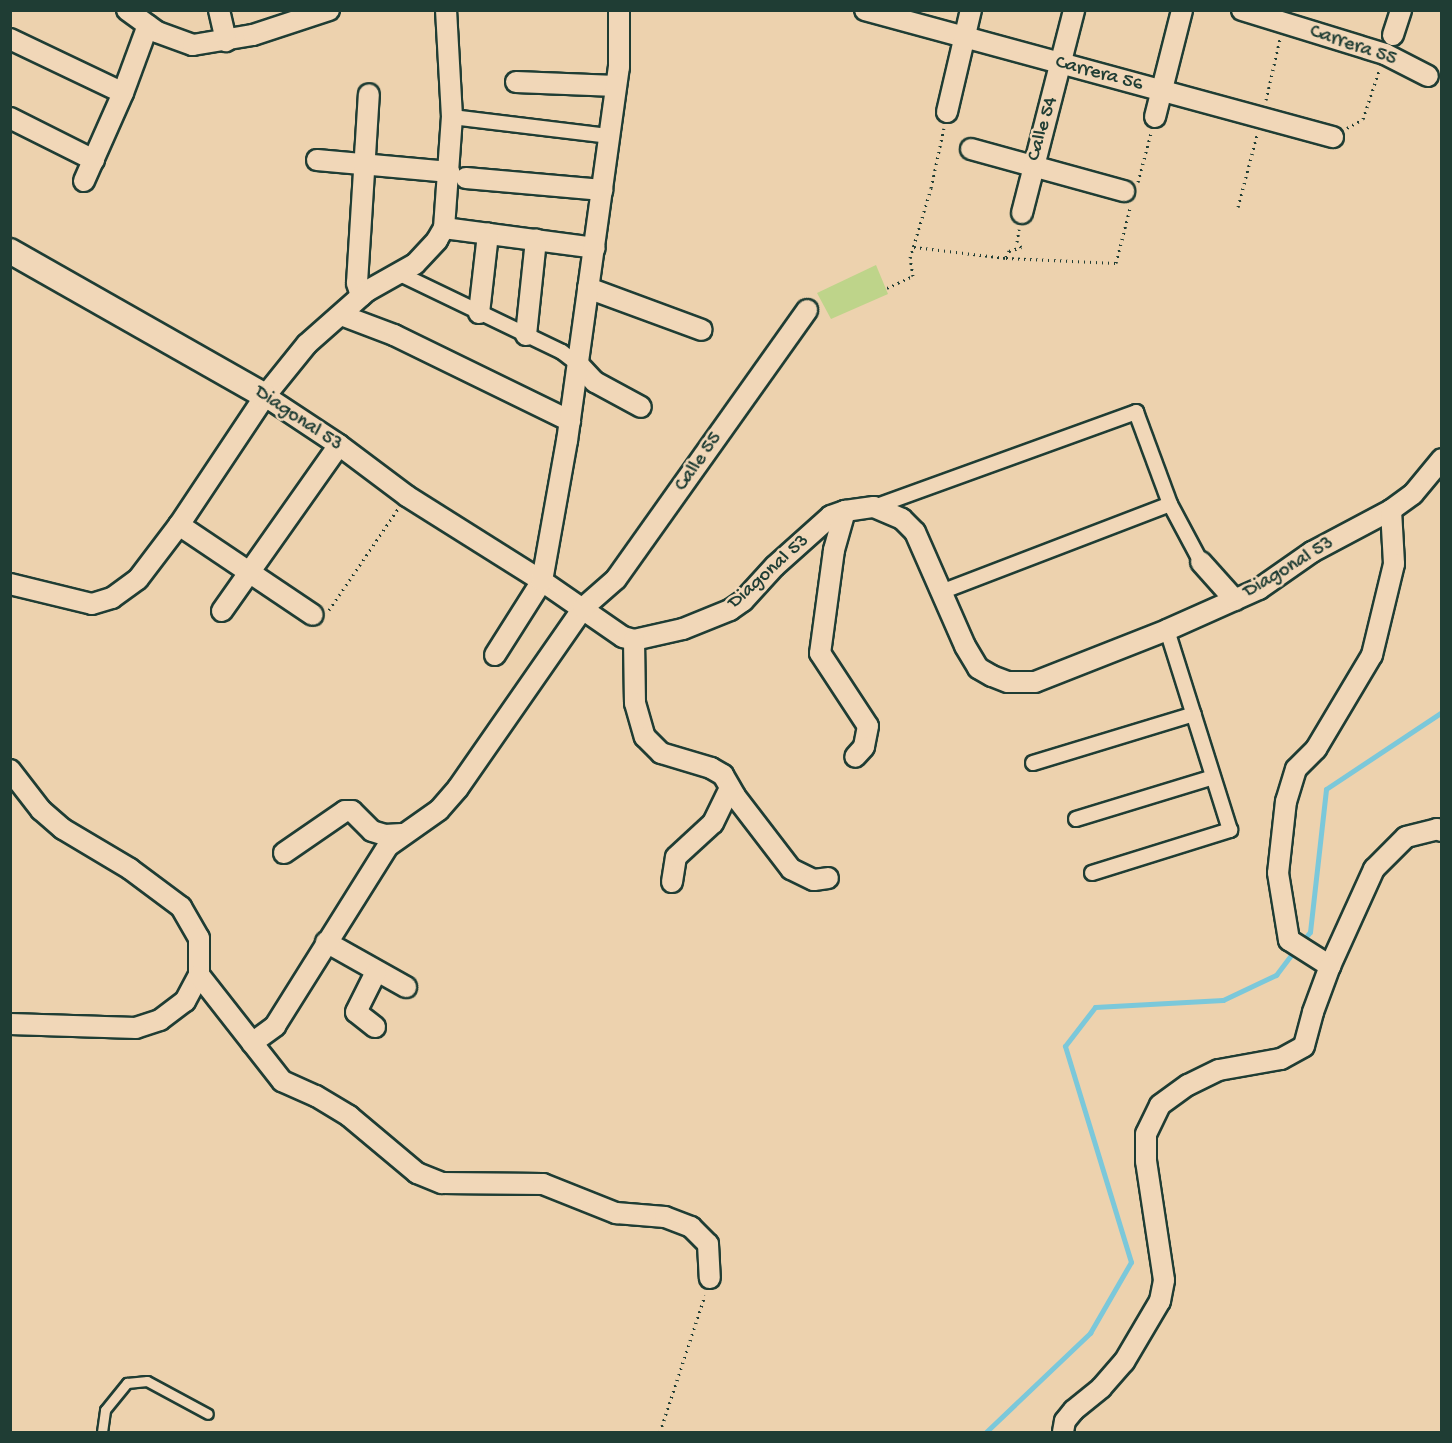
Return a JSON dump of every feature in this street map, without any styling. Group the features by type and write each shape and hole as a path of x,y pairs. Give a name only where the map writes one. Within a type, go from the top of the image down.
{"street":[{"path":"219,10 226,41"},
{"path":"128,11 157,32 193,45 226,41 329,10"},
{"path":"10,584 92,604 112,598 138,579 179,525 265,396 307,344 361,296 400,274 427,252 444,228 457,175 446,10"},
{"path":"495,655 542,581 570,420 595,248 608,136 619,67 619,10"},
{"name":"Carrera 56","path":"865,10 1333,137"},
{"path":"947,112 971,10"},
{"name":"Calle 54","path":"1022,213 1074,10"},
{"path":"1155,117 1182,10"},
{"name":"Carrera 55","path":"1242,10 1286,16 1389,44 1428,76"},
{"path":"1389,44 1401,10"},
{"path":"84,181 123,93 148,26"},
{"path":"10,39 123,93"},
{"path":"516,82 616,86"},
{"path":"361,296 357,284 369,94"},
{"path":"452,117 608,136"},
{"path":"10,118 94,160"},
{"path":"971,149 1033,164 1130,194"},
{"path":"317,160 602,190"},
{"path":"444,228 595,248"},
{"path":"480,313 488,234"},
{"path":"526,335 536,240"},
{"name":"Diagonal 53","path":"10,251 265,396 339,445 407,496 542,581 623,637 634,640 684,628 730,610 831,516 845,511 874,507 902,519 915,532 965,646 978,668 1008,682 1035,682 1167,630 1258,589 1312,552 1391,510 1413,494 1442,459"},
{"path":"400,274 562,352 578,364 595,382 641,407"},
{"path":"588,288 702,330"},
{"name":"Calle 55","path":"252,1043 275,1026 388,846 438,810 458,788 583,608 616,579 807,310"},
{"path":"341,315 394,335 570,420"},
{"path":"874,507 1136,412 1170,504 1201,562 1235,600"},
{"path":"222,611 339,445"},
{"path":"941,592 1170,504"},
{"path":"1322,961 1289,940 1278,873 1286,801 1296,769 1316,749 1372,655 1394,564 1391,510"},
{"path":"845,511 834,550 820,653 868,726 864,747 855,757"},
{"path":"179,525 248,574 314,615"},
{"path":"1092,873 1230,830 1167,630"},
{"path":"634,640 635,703 645,737 661,753 711,768 723,775 730,788 791,869 814,880 828,878"},
{"path":"1033,763 1194,714"},
{"path":"10,770 40,810 63,829 130,869 181,907 199,938 199,975 185,1001 160,1020 136,1028 10,1024"},
{"path":"1076,819 1213,777"},
{"path":"672,882 676,857 713,823 730,788"},
{"path":"284,853 345,811 352,811 372,831 385,835 402,834"},
{"path":"1064,1432 1065,1421 1074,1410 1101,1388 1124,1362 1160,1301 1164,1280 1146,1161 1146,1134 1160,1105 1188,1085 1219,1070 1281,1059 1304,1046 1322,961 1374,869 1406,837 1437,829 1442,831"},
{"path":"326,942 406,987"},
{"path":"375,1027 356,1015 356,1012 376,972"},
{"path":"199,975 282,1081 316,1096 349,1116 417,1173 442,1183 543,1184 616,1213 665,1217 691,1227 708,1244 710,1278"}],"lane":[{"path":"102,1432 105,1410 127,1383 147,1381 208,1414"}],"path":[{"path":"1363,119 1389,44"},
{"path":"887,288 913,276 910,258 942,144 947,112"},
{"path":"914,247 1006,258 1116,263 1130,194 1155,117"},
{"path":"1006,258 1010,251 1021,247 1017,242 1022,213"},
{"path":"314,615 327,612 407,496"},
{"path":"660,1432 710,1278"}],"green space":[{"path":"876,265 888,294 831,319 817,293"}],"waterway":[{"path":"1301,943 1310,932 1326,789 1442,712"},
{"path":"986,1432 1090,1333 1131,1262 1065,1046 1095,1007 1223,1000 1276,975 1295,950"}]}
